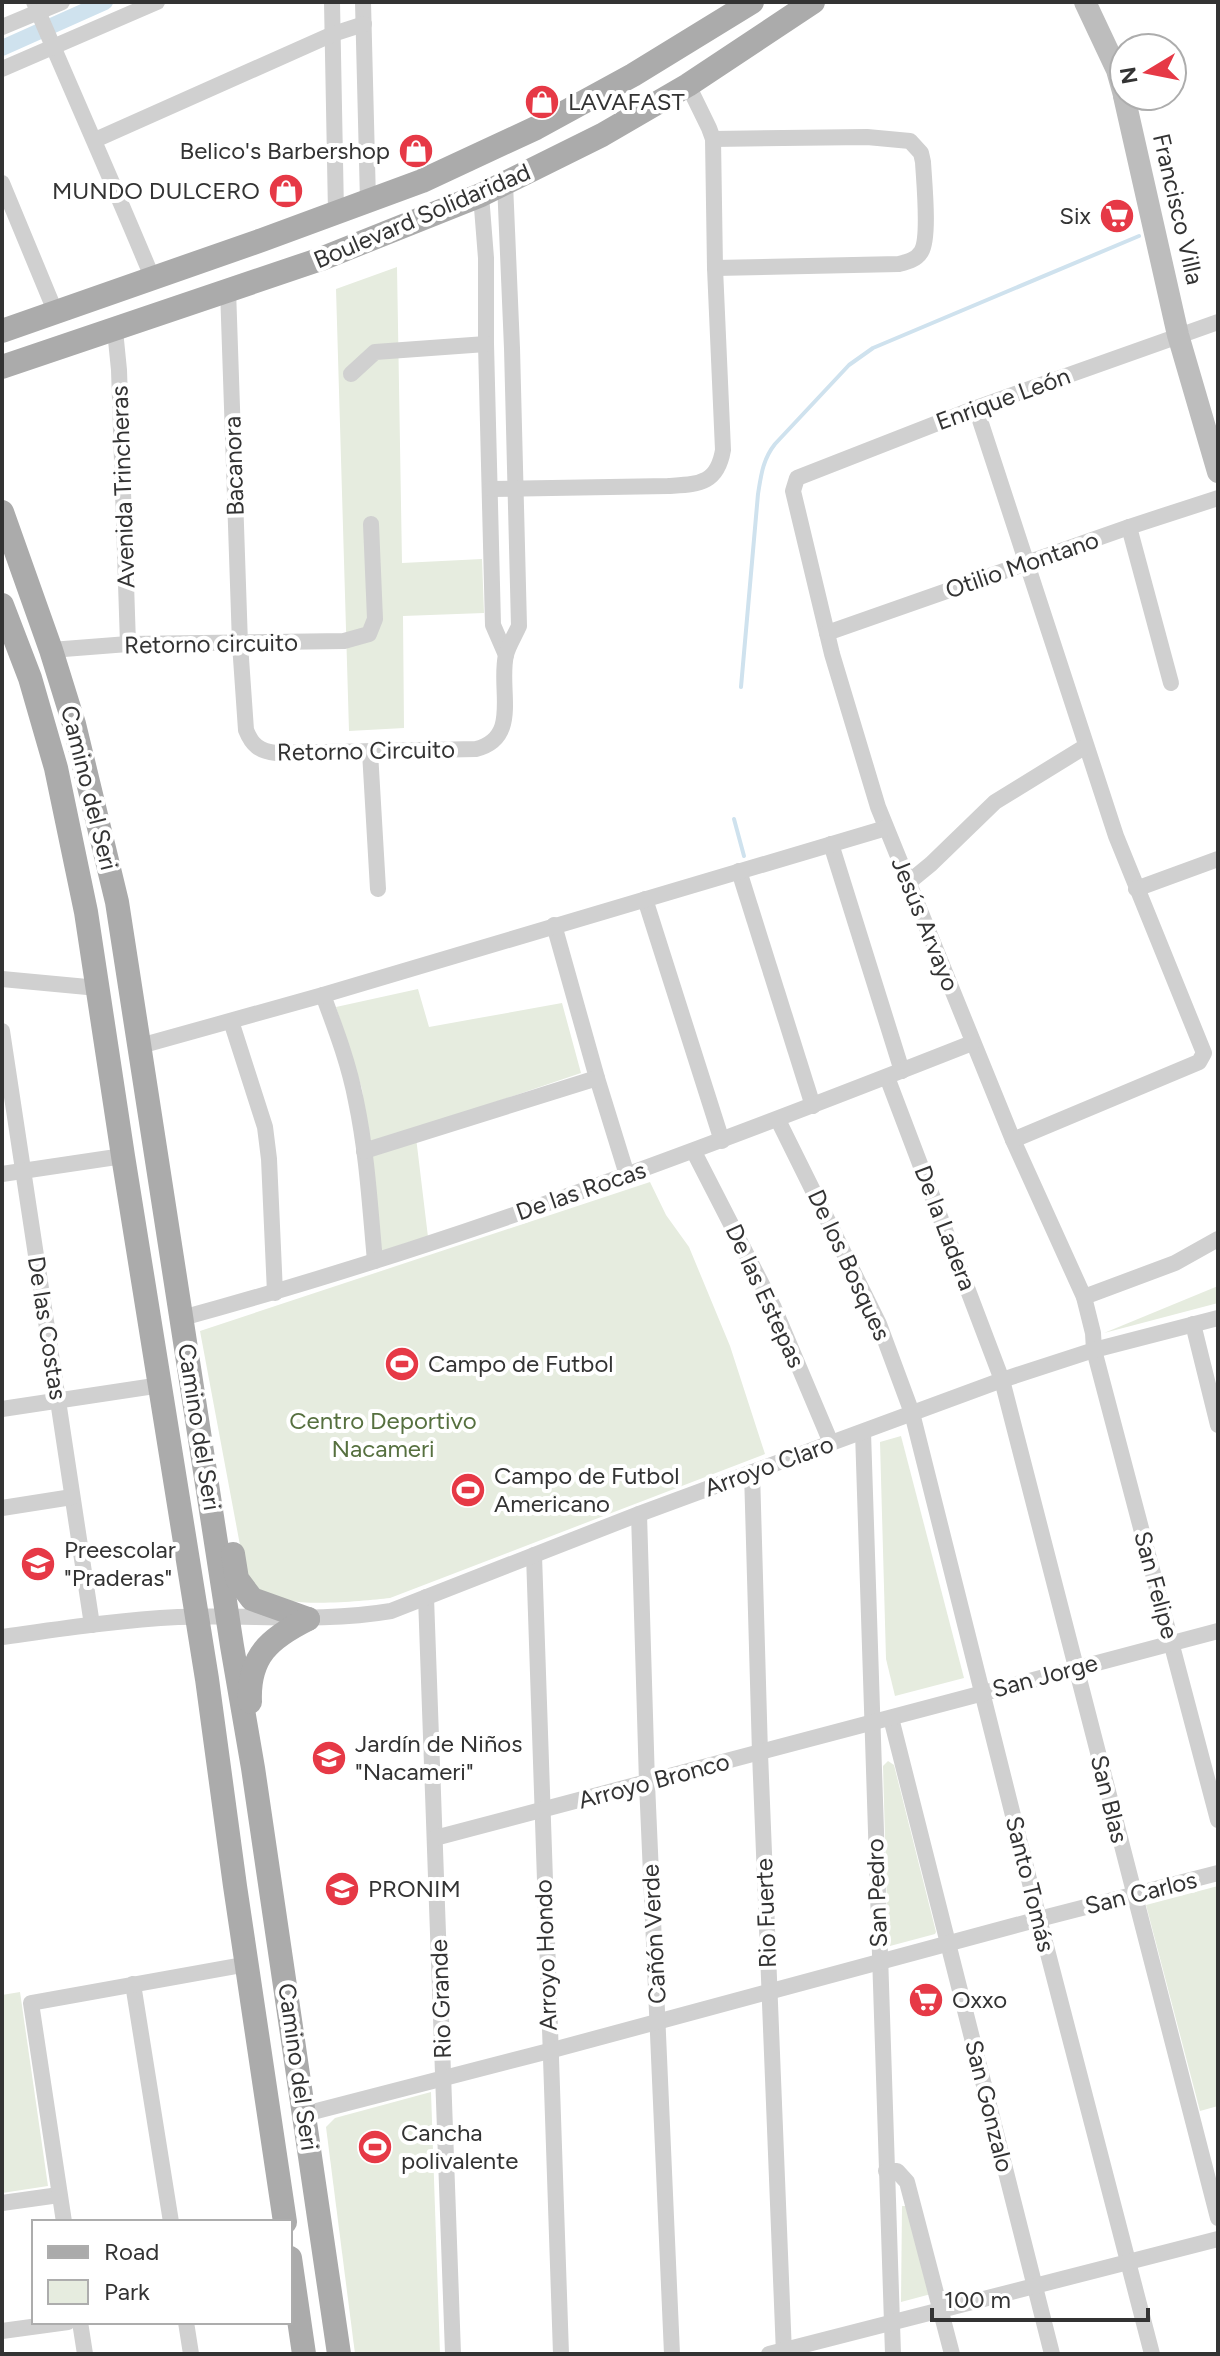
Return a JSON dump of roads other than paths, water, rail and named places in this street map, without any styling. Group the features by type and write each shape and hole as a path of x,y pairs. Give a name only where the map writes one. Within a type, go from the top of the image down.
{"main road":[{"name":"Boulevard Solidaridad","path":"2,331 422,181 536,128 633,75 752,2"},
{"name":"Boulevard Solidaridad","path":"2,367 362,244 481,195 590,141 688,85 813,2"},
{"name":"Francisco Villa","path":"1085,2 1108,51"},
{"name":"Francisco Villa","path":"1128,112 1178,335 1218,472"},
{"name":"Camino del Seri","path":"2,512 51,650 77,737 117,902 253,1768 339,2354"},
{"name":"Camino del Seri","path":"2,605 30,678 56,768 78,868 197,1617 285,2220"},
{"path":"206,1474 225,1503 237,1579 241,1586 260,1603 308,1619"},
{"path":"253,1768 254,1739 249,1692 255,1665 265,1647 277,1636 308,1619"},
{"path":"292,2290 304,2354"}],"street":[{"path":"2,27 62,2"},
{"path":"2,69 51,45 157,2"},
{"path":"332,2 336,213"},
{"path":"363,2 368,201"},
{"path":"37,10 152,277"},
{"path":"95,140 333,34 364,24"},
{"path":"491,489 697,484 714,475 721,464 713,139 688,85"},
{"path":"713,139 867,137 910,141 921,153 923,162 925,227 922,251 917,257 899,264 715,268"},
{"path":"2,183 55,311"},
{"path":"505,183 519,626 506,655"},
{"path":"481,195 486,258 493,625 506,655"},
{"path":"486,258 509,256"},
{"name":"Bacanora","path":"228,289 240,644"},
{"name":"Enrique León","path":"793,486 797,478 976,408 1218,322"},
{"name":"Avenida Trincheras","path":"115,330 128,644"},
{"path":"351,374 375,352 486,344"},
{"path":"976,408 1136,889 1203,1046 1203,1058 1199,1062 1013,1140"},
{"name":"Jesús Arvayo","path":"793,486 827,633 869,781 972,1043 1084,1297 1094,1350"},
{"name":"Otilio Montano","path":"827,633 1218,498"},
{"name":"Retorno circuito","path":"51,650 128,644 344,641 369,634 375,619 371,524"},
{"path":"1129,527 1171,683"},
{"name":"Retorno Circuito","path":"240,644 246,730 251,742 259,749 276,753 476,749 488,746 499,736 503,725 506,655"},
{"path":"909,882 995,802 1086,746"},
{"path":"370,752 378,889"},
{"path":"140,1046 886,828"},
{"name":"De la Ladera","path":"831,844 894,1074 1002,1380"},
{"path":"1136,889 1218,859"},
{"path":"739,871 813,1106"},
{"path":"645,899 722,1141"},
{"path":"554,925 627,1175"},
{"path":"2,979 98,988"},
{"path":"323,995 348,1066 356,1101 375,1261"},
{"path":"231,1021 265,1127 275,1293"},
{"name":"De las Costas","path":"2,1031 92,1625"},
{"name":"De las Rocas","path":"182,1318 375,1261 694,1152 972,1043"},
{"path":"364,1151 597,1078"},
{"name":"De los Bosques","path":"778,1120 879,1324 912,1413"},
{"name":"De las Estepas","path":"694,1152 774,1308 831,1443"},
{"path":"2,1174 123,1156"},
{"path":"1084,1297 1175,1263 1218,1239"},
{"name":"Arroyo Claro","path":"2,1637 92,1625 197,1617 308,1619 356,1617 391,1611 639,1514 1002,1380 1094,1350 1218,1318"},
{"path":"1193,1324 1218,1425"},
{"name":"San Felipe","path":"1094,1350 1218,1820"},
{"name":"San Blas","path":"1002,1380 1218,2218"},
{"path":"2,1409 161,1385"},
{"name":"Santo Tomás","path":"912,1413 1152,2354"},
{"name":"San Pedro","path":"863,1432 893,2354"},
{"name":"Rio Fuerte","path":"752,1472 779,2353"},
{"path":"2,1508 72,1497"},
{"name":"Cañón Verde","path":"639,1514 647,1783 672,2354"},
{"name":"Arroyo Hondo","path":"534,1555 561,2354"},
{"name":"Rio Grande","path":"426,1597 453,2354"},
{"name":"San Jorge","path":"872,1723 1218,1631"},
{"name":"San Gonzalo","path":"891,1718 1052,2354"},
{"name":"Arroyo Bronco","path":"435,1838 872,1723"},
{"name":"San Carlos","path":"305,2114 1218,1873"},
{"path":"64,2220 30,2005 248,1964"},
{"path":"133,1984 171,2220"},
{"path":"886,2171 897,2171 907,2182 952,2354"},
{"path":"2,2203 59,2195"},
{"path":"779,2353 1218,2239"},
{"path":"2,2331 53,2324"},
{"path":"80,2324 85,2354"},
{"path":"186,2324 191,2354"}],"waterway":[{"path":"2,48 105,2"},
{"path":"741,687 758,494 765,461 775,444 849,365 873,348 1139,236"},
{"path":"734,819 744,856"}],"place":[{"name":"LAVAFAST","path":"542,102"},
{"name":"Belico's Barbershop","path":"416,151"},
{"name":"MUNDO DULCERO","path":"286,191"},
{"name":"Six","path":"1117,216"},
{"name":"Campo de Futbol","path":"402,1364"},
{"name":"Campo de Futbol Americano","path":"468,1490"},
{"name":"Preescolar \"Praderas\"","path":"38,1564"},
{"name":"Jardín de Niños \"Nacameri\"","path":"329,1758"},
{"name":"PRONIM","path":"342,1889"},
{"name":"Oxxo","path":"926,2000"},
{"name":"Cancha polivalente","path":"375,2147"}],"park label":[{"name":"Centro Deportivo Nacameri","path":"383,1435"}]}
